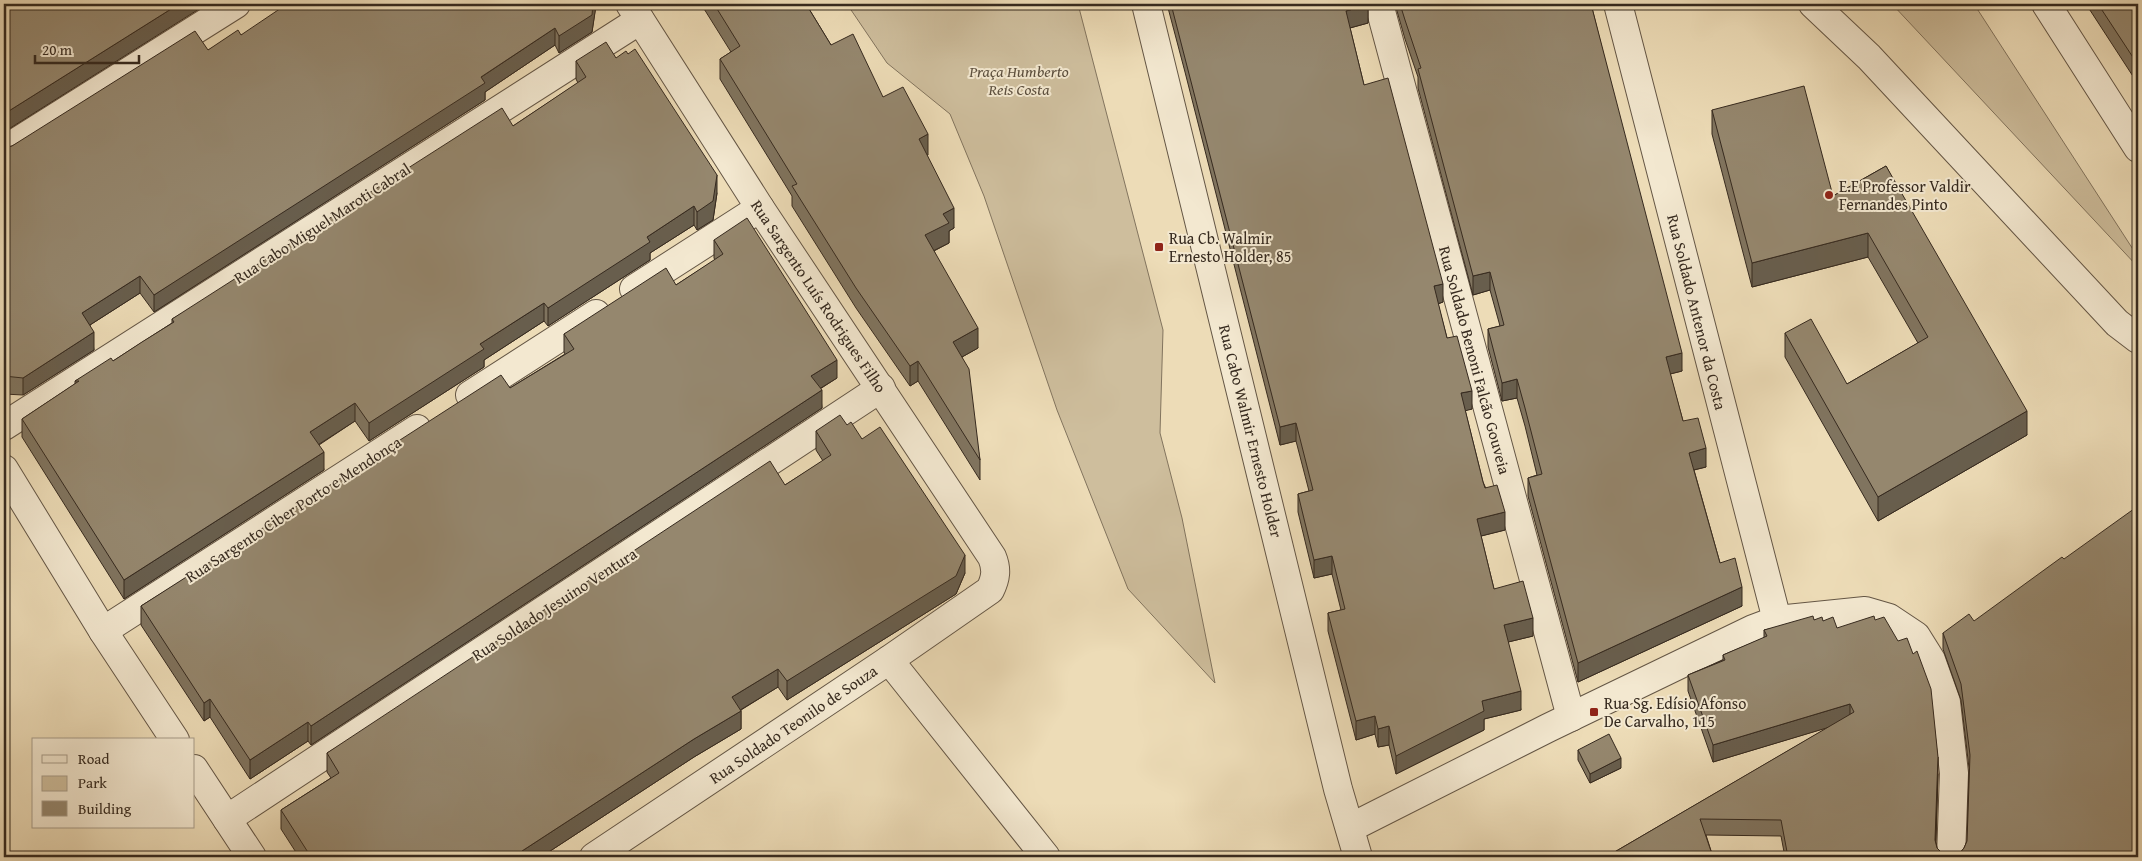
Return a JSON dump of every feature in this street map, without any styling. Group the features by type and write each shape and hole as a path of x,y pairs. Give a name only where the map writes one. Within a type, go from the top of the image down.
{"street":[{"path":"4,150 236,4"},
{"name":"Rua Cabo Walmir Ernesto Holder","path":"1146,4 1338,789 1358,857"},
{"name":"Rua Soldado Benoni Falcão Gouveia","path":"1379,4 1571,717"},
{"name":"Rua Soldado Antenor da Costa","path":"1618,4 1777,620"},
{"path":"1813,4 1869,57 2117,323 2138,339"},
{"path":"2046,4 2138,148"},
{"name":"Rua Sargento Luís Rodrigues Filho","path":"635,12 760,208 992,557 996,573 990,590"},
{"name":"Rua Cabo Miguel Maroti Cabral","path":"4,426 635,12"},
{"name":"Rua Sargento Ciber Porto e Mendonça","path":"103,631 760,208"},
{"name":"Rua Soldado Jesuino Ventura","path":"226,819 880,388"},
{"path":"4,469 103,631 174,738"},
{"name":"Rua Soldado Teonilo de Souza","path":"594,857 889,660 990,590"},
{"path":"1350,828 1571,717 1753,629 1777,620 1865,611 1889,618 1916,636 1930,660 1946,702 1954,773 1951,857"},
{"path":"889,660 1046,857"},
{"path":"195,771 252,857"}],"green space":[{"name":"Praça Humberto Reis Costa","path":"847,4 1078,4 1163,330 1160,433 1182,518 1215,683 1128,589 1057,410 984,196 950,114 887,63"},
{"path":"1892,4 1974,4 2138,257 2138,267"}],"building":[{"path":"4,4 179,4 4,114"},
{"path":"287,4 593,4 592,15 559,36 555,28 481,77 485,83 154,295 140,276 82,313 94,332 23,378 4,376 4,148 12,146 195,31 208,50 238,30 241,35"},
{"path":"714,4 806,4 831,45 853,34 883,97 903,87 928,134 919,139 954,208 943,214 949,223 925,235 978,328 953,342 969,369 980,460 918,361 910,366 856,288 792,186 797,184 720,59 740,46"},
{"path":"1171,4 1368,4 1346,11 1364,85 1388,78 1443,284 1434,286 1447,338 1457,336 1472,391 1461,393 1483,482 1485,488 1497,485 1505,512 1477,519 1494,589 1523,581 1533,618 1504,625 1521,691 1482,701 1484,711 1396,756 1389,726 1378,729 1375,716 1356,721 1328,613 1345,609 1332,556 1314,560 1298,494 1313,490 1296,423 1280,427"},
{"path":"1400,4 1591,4 1682,353 1666,357 1683,421 1698,418 1706,448 1689,453 1720,563 1735,558 1742,587 1578,663 1528,478 1542,474 1525,408 1517,379 1502,383 1488,329 1504,325 1490,272 1473,276 1418,69 1421,68"},
{"path":"2098,4 2138,4 2138,65"},
{"path":"606,42 616,58 626,51 628,54 635,49 717,175 713,201 697,212 694,206 647,237 650,242 548,308 544,303 480,344 484,349 369,423 355,403 310,432 324,452 124,580 22,419 79,381 75,381 111,358 113,361 174,322 172,319 502,108 513,126 586,77 576,61"},
{"path":"1804,86 1833,196 1886,166 2027,411 1878,497 1785,333 1811,319 1847,384 1928,337 1868,233 1752,263 1712,110"},
{"path":"747,218 837,360 811,376 822,390 311,726 308,722 250,760 210,699 204,703 141,606 341,478 342,481 388,451 386,449 501,375 510,388 574,349 564,334 666,268 676,285 723,254 714,240"},
{"path":"840,415 847,425 851,422 862,439 880,427 965,555 956,576 787,681 778,669 732,697 741,711 694,739 522,851 525,857 311,857 281,810 339,773 327,753 770,461 785,485 831,455 816,431"},
{"path":"2138,506 2138,857 1788,857 1781,820 1700,819 1713,857 1606,857 1854,712 1850,704 1713,745 1688,675 1725,660 1723,655 1767,636 1764,630 1813,616 1814,620 1822,617 1823,621 1833,617 1837,628 1874,616 1875,620 1884,617 1898,641 1907,638 1913,654 1917,651 1931,689 1938,757 1935,840 1937,848 1943,854 1951,856 1959,854 1967,841 1970,755 1961,684 1943,633 1969,614 1974,621 2062,557 2064,559"},
{"path":"1609,734 1621,758 1590,774 1578,750"}],"place":[{"name":"E.E Professor Valdir Fernandes Pinto","path":"1829,195"},
{"name":"Rua Cb. Walmir Ernesto Holder, 85","path":"1159,247"},
{"name":"Rua Sg. Edísio Afonso De Carvalho, 115","path":"1594,712"}]}
